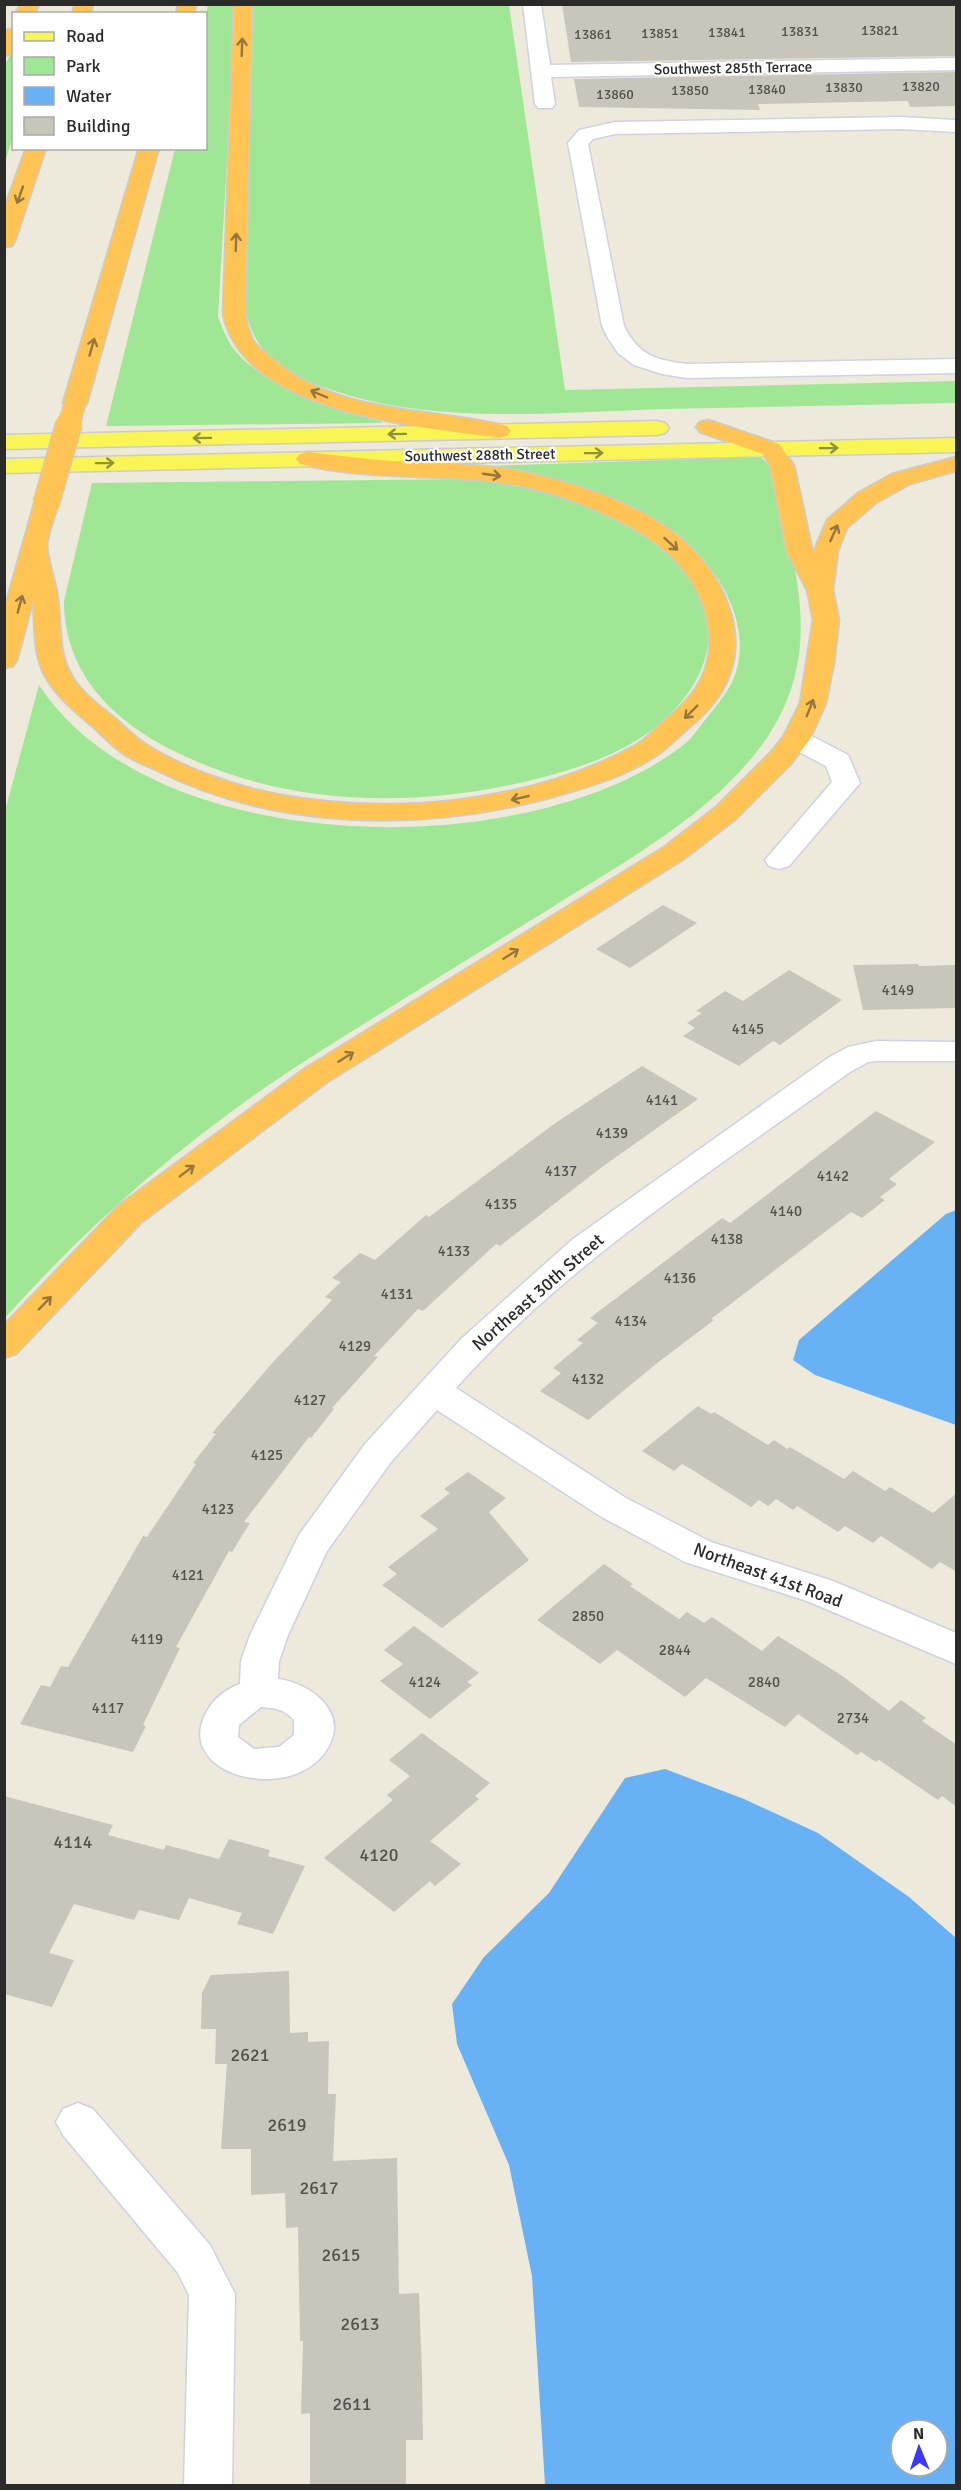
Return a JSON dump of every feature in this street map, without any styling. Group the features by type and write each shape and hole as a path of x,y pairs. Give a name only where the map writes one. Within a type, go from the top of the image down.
{"highway":[{"path":"243,4 234,314 238,332 250,351 268,366 291,382 326,397 356,407 499,431"},
{"path":"4,50 12,37"},
{"path":"4,241 35,150"},
{"path":"4,660 46,504 148,150"},
{"path":"4,1346 129,1214 315,1076 674,853 726,813 781,758 796,739 813,703 821,663 826,620 820,590 800,552 785,472 771,437 708,427"},
{"path":"35,546 45,598 45,637 58,677 100,725 128,746 174,770 218,788 270,801 335,810 392,813 454,810 562,788 615,767 648,750 693,711 710,688 719,668 725,642 722,616 713,592 693,565 668,540 641,523 610,507 533,482 471,472 393,468 308,459"},
{"path":"820,590 826,551 836,525 867,498 901,479 957,464"}],"main road":[{"name":"Southwest 288th Street","path":"4,442 708,427"},
{"name":"Southwest 288th Street","path":"4,466 308,459 771,437 957,445"}],"street":[{"path":"532,4 545,104"},
{"name":"Southwest 285th Terrace","path":"542,71 957,64"},
{"path":"956,127 900,123 615,128 586,134 578,143 613,326 623,348 645,363 687,371 957,366"},
{"path":"779,860 846,783 838,761 796,739"},
{"name":"Northeast 30th Street","path":"260,1692 260,1661 269,1635 312,1545 378,1453 474,1346 585,1247 839,1065 859,1054 876,1051 957,1052"},
{"name":"Northeast 41st Road","path":"434,1391 613,1507 699,1552 820,1591 927,1635 957,1650"},
{"path":"78,2122 194,2259 212,2295 208,2486"}],"green space":[{"path":"208,5 236,5 218,317 234,350 268,379 304,396 342,410 380,420 382,423 106,426 175,150 207,150"},
{"path":"253,5 509,5 565,390 956,381 956,403 496,414 410,408 369,401 317,385 291,374 265,352 254,336 243,297"},
{"path":"12,51 12,139 5,162 5,65"},
{"path":"760,457 773,473 781,497 795,569 801,618 797,664 792,687 783,710 770,733 750,760 700,809 642,851 356,1028 213,1125 104,1217 70,1249 5,1318 5,811 39,685 93,743 166,785 252,813 345,826 440,825 532,811 615,785 685,744 730,685 740,654 736,617 729,599 709,566 677,537 571,487 488,466"},
{"path":"482,479 550,494 622,521 654,541 680,565 699,593 708,627 703,666 691,689 674,710 651,730 622,749 591,762 540,778 447,795 400,798 307,793 261,783 216,769 150,738 111,708 82,671 72,650 66,627 64,601 92,483"}],"water":[{"path":"956,1210 956,1425 815,1375 793,1360 799,1340 946,1214"},
{"path":"665,1769 744,1799 818,1833 909,1897 956,1938 956,2485 545,2485 532,2276 509,2165 457,2044 452,2004 484,1957 549,1893 625,1778"}],"building":[{"path":"562,4 957,4 957,56 571,62"},
{"path":"957,72 957,106 910,107 908,101 758,104 760,110 579,107 574,79"},
{"path":"663,905 697,923 630,968 596,949"},
{"path":"918,964 919,966 957,965 957,1008 863,1010 853,965"},
{"path":"789,970 842,1000 780,1045 773,1041 739,1066 683,1036 695,1028 687,1023 702,1013 696,1011 725,991 743,1001"},
{"path":"642,1066 698,1099 602,1167 500,1246 496,1244 423,1311 418,1309 374,1356 378,1357 332,1408 334,1409 311,1438 309,1437 244,1522 250,1523 232,1552 229,1551 176,1647 180,1648 143,1725 146,1726 133,1752 20,1724 41,1685 50,1687 61,1666 68,1667 143,1536 147,1537 196,1464 193,1463 216,1434 212,1433 274,1361 332,1300 325,1297 341,1282 332,1278 360,1253 375,1260 426,1215 429,1217 554,1124"},
{"path":"876,1111 935,1142 889,1179 897,1184 880,1197 885,1200 862,1218 851,1212 711,1319 714,1320 588,1420 540,1391 561,1373 553,1368 583,1343 577,1340 598,1323 590,1318 722,1218 730,1223"},
{"path":"698,1406 711,1414 714,1412 768,1445 774,1440 787,1449 790,1447 844,1479 853,1471 885,1491 890,1487 933,1513 957,1493 957,1572 940,1562 932,1569 881,1536 873,1543 845,1526 838,1532 797,1506 793,1510 776,1499 768,1506 759,1500 751,1507 682,1464 674,1471 642,1451"},
{"path":"468,1472 506,1498 489,1512 529,1560 442,1628 382,1585 397,1574 388,1567 438,1529 420,1516 450,1493 444,1489"},
{"path":"604,1564 633,1584 630,1586 679,1619 687,1612 704,1623 712,1617 762,1651 778,1636 841,1675 889,1711 901,1700 926,1718 922,1721 957,1745 957,1807 942,1796 938,1800 879,1760 876,1762 861,1752 857,1755 798,1714 785,1727 706,1678 685,1697 617,1650 600,1664 537,1620"},
{"path":"414,1626 479,1673 467,1682 472,1685 430,1719 380,1681 403,1664 384,1650"},
{"path":"422,1733 490,1783 475,1796 479,1799 430,1841 461,1864 435,1886 430,1881 394,1912 324,1858 393,1800 387,1795 410,1776 389,1760"},
{"path":"4,1796 113,1825 108,1835 164,1850 166,1845 219,1859 229,1839 270,1850 268,1856 305,1866 273,1934 237,1924 242,1913 189,1898 179,1920 139,1910 134,1920 74,1904 49,1953 74,1960 52,2007 4,1994"},
{"path":"289,1971 290,2033 308,2032 308,2042 329,2041 328,2094 336,2094 333,2161 397,2158 399,2294 419,2293 422,2376 423,2440 406,2440 406,2486 310,2486 310,2413 301,2414 303,2341 300,2341 298,2227 286,2228 285,2193 251,2195 251,2149 221,2149 227,2064 215,2064 216,2029 201,2029 202,1993 211,1975"}]}
